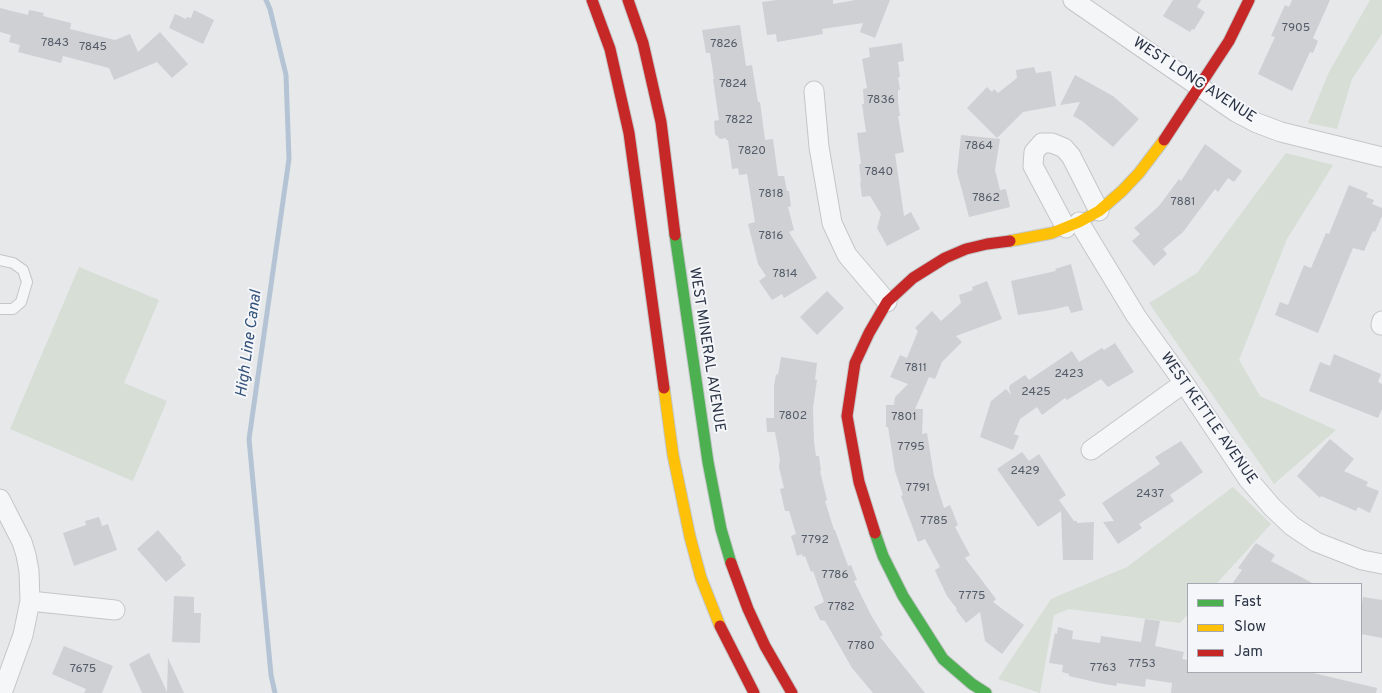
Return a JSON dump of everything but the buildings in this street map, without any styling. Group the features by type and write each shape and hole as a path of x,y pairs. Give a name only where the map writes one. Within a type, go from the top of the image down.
{"main road":[{"name":"WEST MINERAL AVENUE","path":"628,0 643,43 661,122 677,255 708,462 719,520 733,569 748,608 765,646 792,693"},
{"path":"986,693 948,664 926,634 903,596 883,556 859,482 847,416 850,388 856,362 869,333 887,302 913,278 944,258 966,249 987,244 1023,240 1052,233 1099,211 1122,191 1162,144 1200,87 1229,41 1248,0"},
{"path":"597,1 617,75 635,167 673,455 688,529 701,578 713,610 754,693"}],"street":[{"name":"WEST LONG AVENUE","path":"1073,0 1236,112 1257,123 1281,132 1382,156"},
{"path":"814,91 819,147 832,223 847,255 887,302"},
{"name":"WEST KETTLE AVENUE","path":"1099,211 1071,156 1064,148 1052,143 1042,143 1034,152 1033,166 1072,225 1184,383 1248,479 1272,507 1292,526 1316,542 1362,560 1382,564"},
{"path":"1091,450 1184,383"},
{"path":"0,498 22,542 26,555 30,601 23,635 2,693"},
{"path":"30,601 115,610"}],"lane":[{"path":"0,260 13,263 23,270 27,282 21,302 13,309 0,309"}],"shaded area":[{"path":"1370,0 1382,0 1382,34 1352,79 1337,129 1308,123 1329,72"},
{"path":"1286,153 1333,165 1287,239 1239,360 1260,396 1336,430 1274,484 1149,303 1197,273"},
{"path":"79,267 159,300 124,383 167,401 133,481 10,429"},
{"path":"1233,487 1271,524 1217,583 1187,583 1187,615 1180,623 1069,609 1054,615 1040,693 998,679 1051,599 1127,567"}],"waterway":[{"name":"High Line Canal","path":"266,0 270,9 286,75 289,159 249,439 271,675 275,693"}],"traffic: fast":[{"path":"675,235 708,462 721,529 731,563"},
{"path":"875,533 883,556 903,596 943,659 972,684 986,693"}],"traffic: slow":[{"path":"1010,241 1052,233 1099,211 1139,173 1164,140"},
{"path":"664,388 673,455 690,537 701,578 720,626"}],"traffic: jam":[{"path":"592,0 610,49 629,133 664,388"},
{"path":"628,0 643,43 661,122 675,235"},
{"path":"1164,140 1229,41 1249,0"},
{"path":"875,533 859,482 847,416 855,363 869,333 887,302 913,278 945,258 966,249 1010,241"},
{"path":"731,563 748,609 765,646 792,693"},
{"path":"720,626 754,693"}]}
